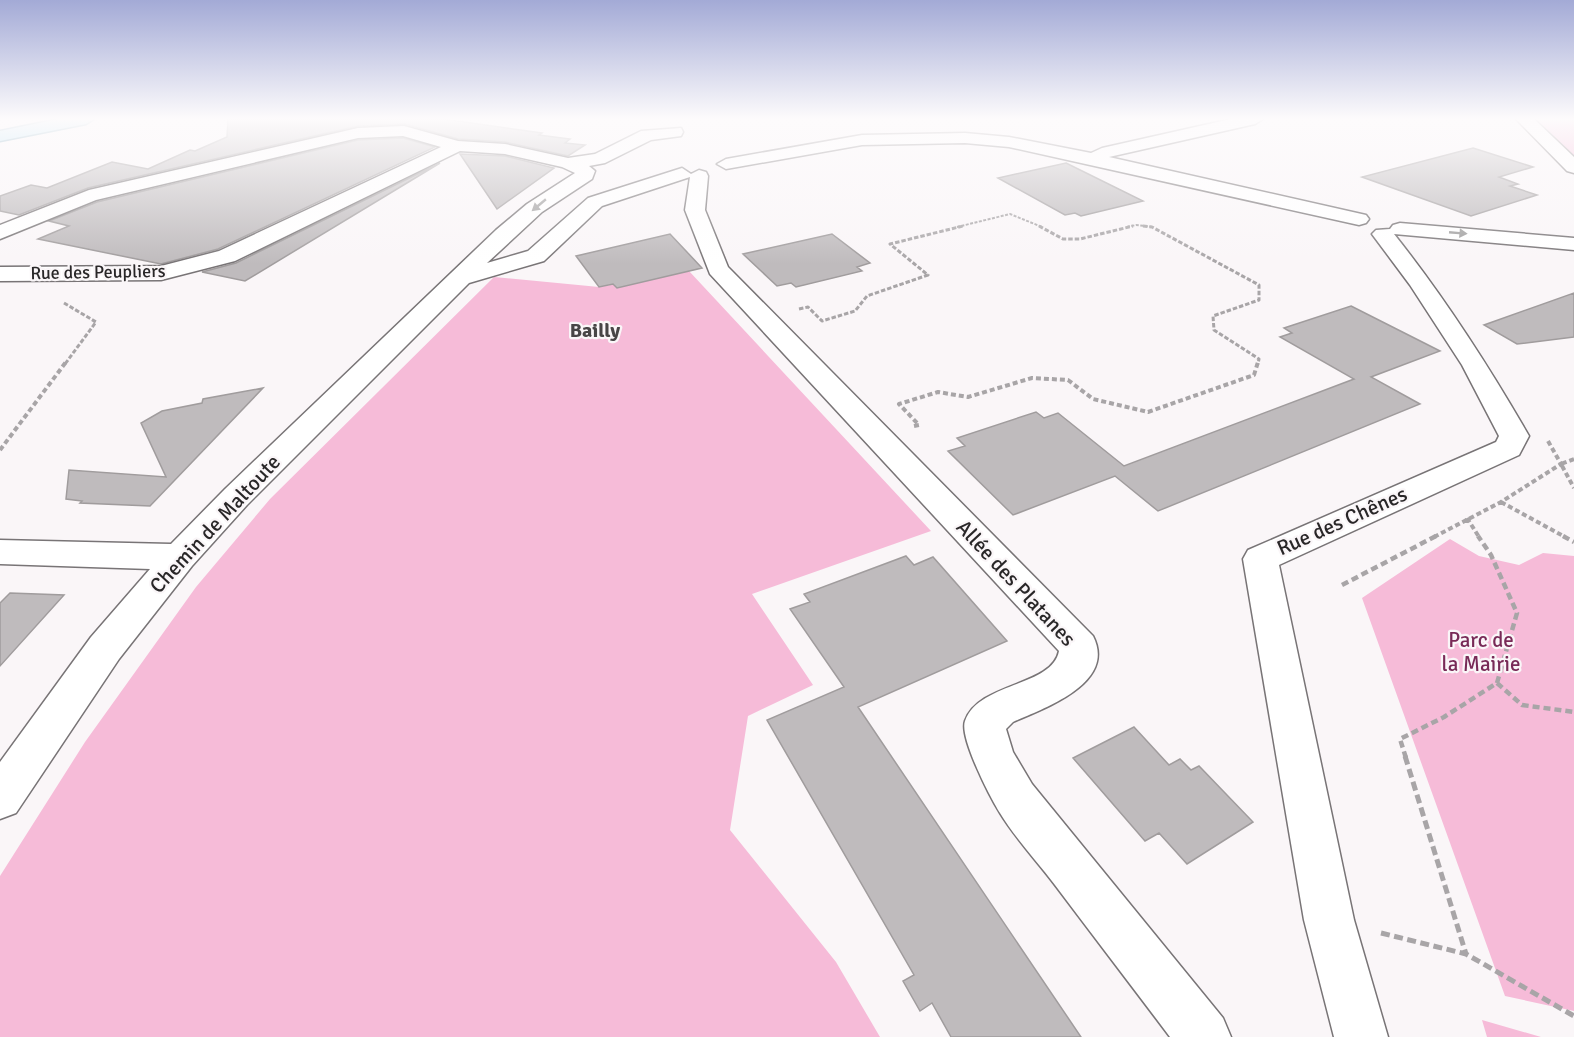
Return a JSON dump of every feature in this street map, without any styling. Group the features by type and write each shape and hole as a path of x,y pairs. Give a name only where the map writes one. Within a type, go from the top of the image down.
{"street":[{"path":"0,234 89,196 211,167"},
{"name":"Rue des Peupliers","path":"0,274 161,273 196,266 227,256 412,167"},
{"name":"Chemin de Maltoute","path":"0,798 105,648 180,557 236,497 462,278 486,249 553,193 585,175 586,171 578,167"},
{"name":"Chemin de Maltoute","path":"462,278 536,255 595,202 686,167"},
{"name":"Allée des Platanes","path":"698,167 696,210 718,269 1079,647 1076,664 1060,682 999,710 984,724 993,758 1016,799 1204,1037"},
{"name":"Chemin de Maltoute","path":"1129,167 1380,227 1574,244"},
{"name":"Rue des Chênes","path":"1361,1037 1329,920 1260,559 1508,448 1514,436 1475,365 1380,227"},
{"path":"0,552 180,557"}],"path":[{"path":"763,317 808,307 822,321 855,311 867,296 928,275 890,244 1010,214 1030,221 1063,239 1080,239 1137,225 1152,227 1259,285 1259,300 1213,316 1214,330 1259,359 1254,375 1148,412 1093,399 1068,381 1032,378 968,397 938,392 899,404 920,425 878,436"},
{"path":"0,450 96,321 62,302"},
{"path":"1342,585 1501,502 1561,464 1574,459"},
{"path":"1561,464 1574,488"},
{"path":"1501,502 1574,542"},
{"path":"1466,954 1400,739 1444,717 1497,683 1517,613 1491,555 1467,518"},
{"path":"1497,683 1522,705 1574,712"},
{"path":"1329,920 1466,954 1574,1016"}],"green space":[{"path":"689,271 931,531 752,594 813,685 748,716 730,830 836,962 880,1037 0,1037 0,876 85,742 196,587 270,499 494,277 599,287"},
{"name":"Parc de la Mairie","path":"1450,539 1479,556 1519,565 1543,553 1574,556 1574,1011 1505,996 1362,598"},
{"path":"1482,1020 1541,1037 1487,1037"}],"building":[{"path":"99,167 178,167 88,188 19,215 0,211 0,196 31,185 47,188"},
{"path":"243,167 392,167 218,249 161,264 38,239 69,226 49,221 97,202"},
{"path":"433,167 245,281 202,272 236,263"},
{"path":"469,167 554,168 497,209"},
{"path":"1046,167 1075,167 1143,201 1081,216 1075,213 1065,215 998,178"},
{"path":"1399,167 1532,167 1499,177 1518,184 1510,186 1537,195 1471,216 1362,177"},
{"path":"670,234 702,268 617,288 613,284 599,287 576,256"},
{"path":"832,234 870,263 857,267 862,271 796,287 791,283 777,286 743,254"},
{"path":"1574,293 1574,337 1517,344 1484,325"},
{"path":"1351,306 1440,351 1371,377 1420,404 1158,511 1115,476 1013,515 948,451 965,446 957,438 1036,412 1044,418 1058,413 1124,466 1354,379 1280,337 1292,333 1284,328"},
{"path":"263,388 150,506 80,503 82,501 66,499 69,470 166,477 141,423 162,411 202,403 203,399"},
{"path":"906,556 914,565 933,557 1007,641 858,707 1081,1037 951,1037 932,1003 920,1011 903,981 914,975 767,720 844,687 790,609 810,602 804,594"},
{"path":"10,593 64,595 0,666 0,603"},
{"path":"1134,727 1169,765 1180,759 1191,770 1199,766 1253,822 1187,864 1159,833 1145,841 1073,758"}],"district":[{"name":"Bailly","path":"595,330"}]}
